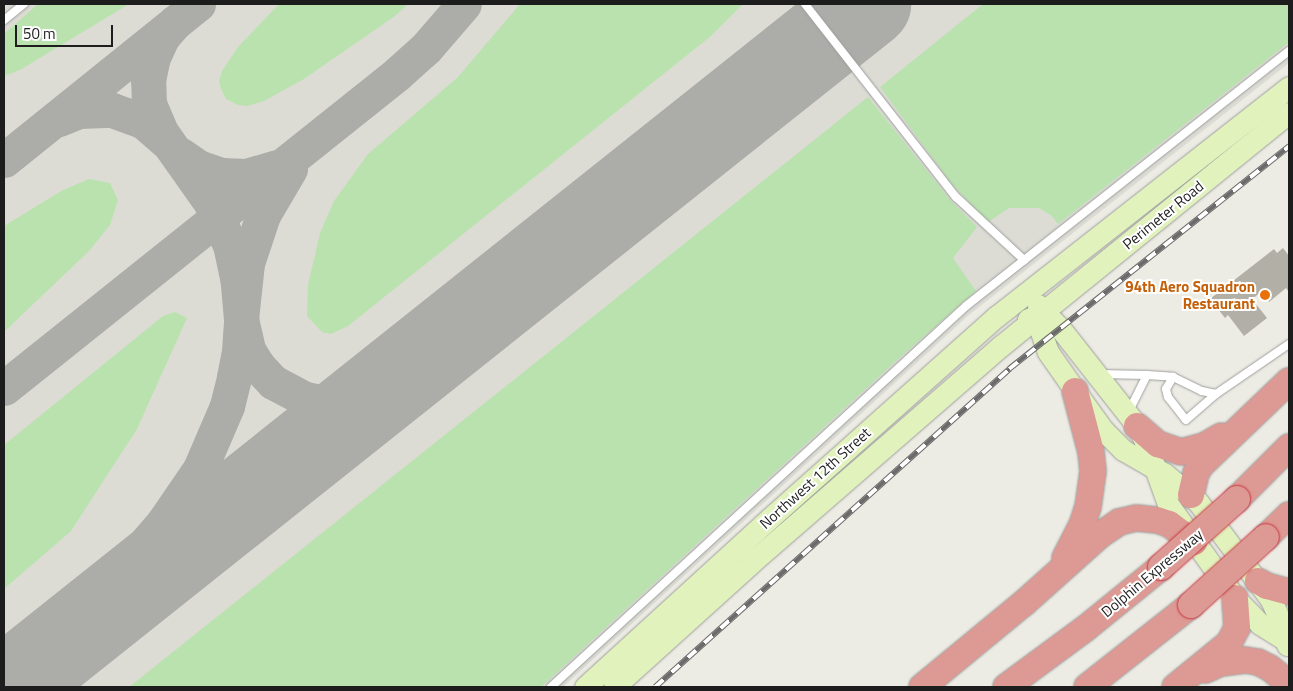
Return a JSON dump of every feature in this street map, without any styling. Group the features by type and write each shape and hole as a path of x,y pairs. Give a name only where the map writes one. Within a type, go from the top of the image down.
{"highway":[{"path":"1191,495 1196,473 1201,465 1289,381"},
{"path":"1055,576 1082,525 1092,488 1091,452 1075,391"},
{"path":"1133,420 1158,444 1181,452 1204,446 1217,438 1240,429"},
{"name":"Dolphin Expressway","path":"1006,687 1086,628 1161,567 1237,499 1289,447"},
{"path":"1087,687 1191,605 1289,514"},
{"path":"922,687 1055,576 1100,535 1127,519 1157,520 1169,524 1194,542"},
{"path":"1258,581 1267,586 1289,592"},
{"path":"1182,683 1224,647 1234,635 1236,628 1235,598"},
{"path":"1182,683 1221,663 1245,660 1270,668 1289,684"}],"main road":[{"name":"Perimeter Road","path":"1049,274 1289,87"},
{"name":"Perimeter Road","path":"1037,317 1289,113"},
{"path":"1049,274 1039,298 1037,317 1048,352 1114,442 1154,467 1191,495 1258,581 1276,609 1288,645"},
{"name":"Northwest 12th Street","path":"585,687 770,518 997,316 1049,274"},
{"path":"892,410 930,389 996,331 1037,317 1052,320 1133,420 1168,504 1194,542 1235,598 1260,624 1288,645"},
{"name":"Northwest 12th Street","path":"614,687 751,563 1002,345 1037,317"},
{"path":"1002,345 1018,342 1032,343 1048,352"}],"lane":[{"path":"4,20 24,4"},
{"path":"805,4 944,183 984,226 1024,260"},
{"path":"551,687 920,347 1024,260 1289,51"},
{"path":"1173,377 1166,389 1168,397 1186,420 1216,394 1289,344"},
{"path":"1096,374 1173,377 1202,391 1216,394"},
{"path":"1133,420 1147,375"}],"shaded area":[{"path":"4,4 1289,4 1289,63 969,315 563,687 4,687"}],"green space":[{"path":"38,4 129,4 20,70 4,76 4,34"},
{"path":"279,4 408,4 395,16 304,79 264,101 247,106 238,105 226,99 221,89 219,81 222,71 238,47"},
{"path":"520,4 743,4 711,36 348,326 331,334 322,332 307,316 308,285 320,233 334,201 368,154 458,77"},
{"path":"983,4 1289,4 1289,42 1058,224 1052,216 1039,208 1009,208 988,222 951,183 880,87"},
{"path":"868,97 951,201 977,227 953,258 976,291 898,359 541,687 129,687"},
{"path":"89,179 110,183 118,200 110,225 89,251 4,332 4,226 63,190"},
{"path":"175,312 187,318 137,429 71,531 4,589 4,445 163,316"}],"building":[{"path":"1283,248 1289,256 1289,292 1286,288 1269,302 1261,292 1252,299 1267,318 1244,336 1228,315 1225,318 1210,299 1274,249 1277,253"}],"taxiway":[{"path":"4,160 198,4"},
{"path":"4,388 397,74 426,48 464,4"},
{"path":"636,187 840,4"},
{"path":"4,682 107,588 163,523 200,469 227,406 239,351 241,319 238,282 230,245 211,203 161,132 149,104 148,80 153,57 163,36 175,22"},
{"path":"59,119 79,111 112,110 143,121 166,141"},
{"path":"181,155 198,167 221,175 246,176 277,167"},
{"path":"290,169 263,215 247,263 241,319 248,350 258,366 273,382 305,399 326,403 349,401 391,383"}],"runway":[{"path":"9,687 867,4"}],"railway":[{"path":"655,687 1009,369 1289,146"}],"place":[{"name":"94th Aero Squadron Restaurant","path":"1265,295"}]}
